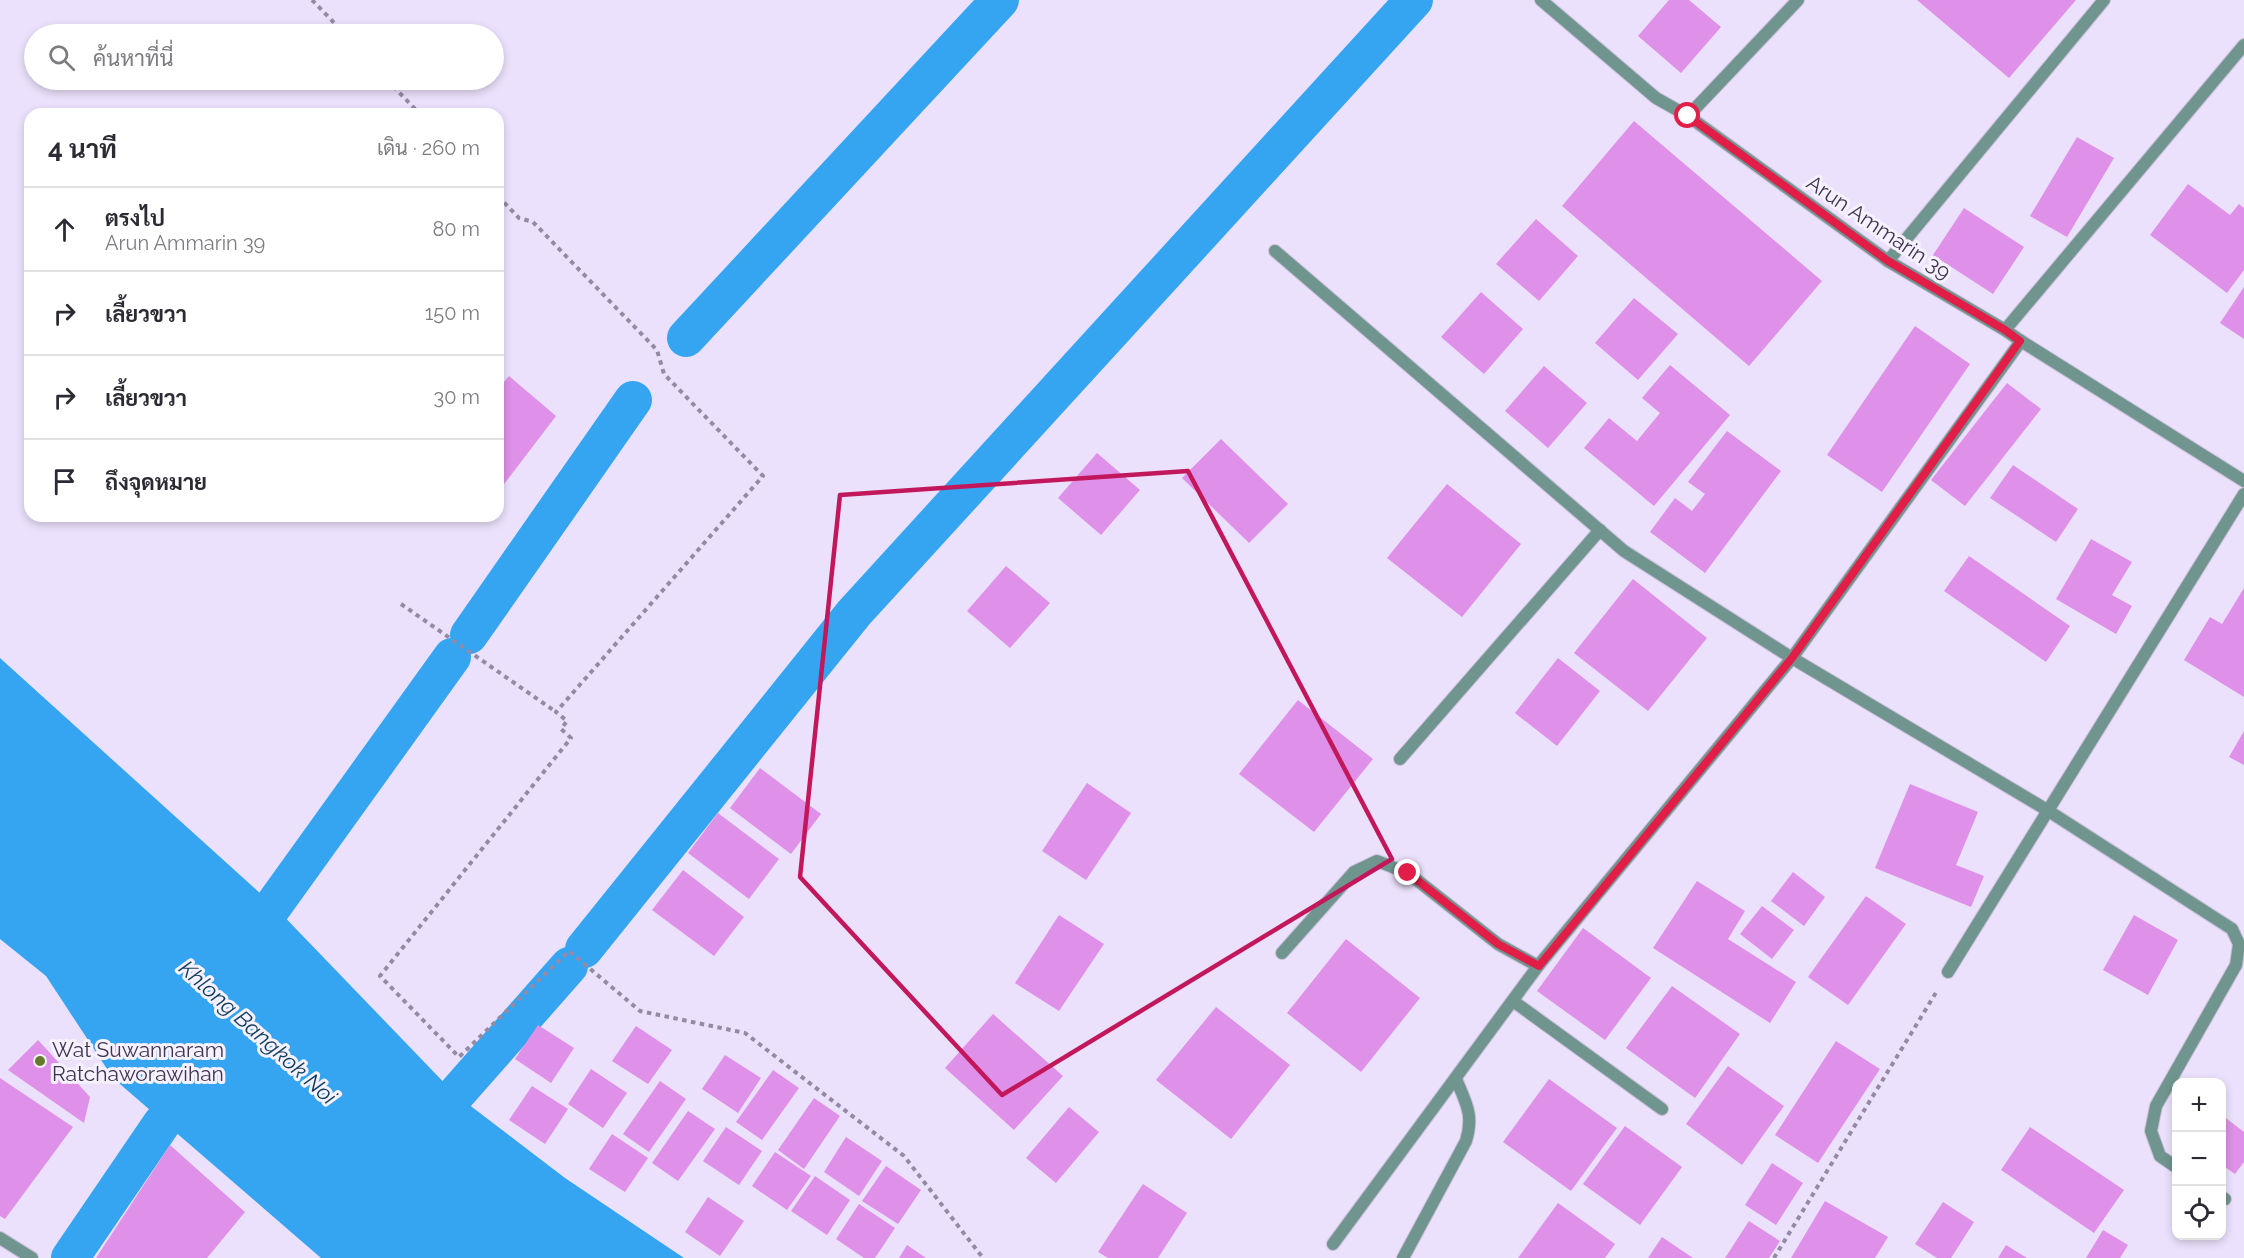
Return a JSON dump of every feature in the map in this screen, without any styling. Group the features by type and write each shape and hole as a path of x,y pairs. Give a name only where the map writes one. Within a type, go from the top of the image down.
{"street":[{"name":"Arun Ammarin 39","path":"1541,0 1656,98 1688,116 1888,261 2005,330 2244,481"},
{"path":"1688,116 1798,0"},
{"path":"1888,261 2104,0"},
{"path":"2005,330 2244,45"},
{"path":"1275,251 1624,550 1792,658 2047,810 2232,929 2239,944 2236,965 2156,1106 2151,1131 2160,1156 2172,1164"},
{"path":"1333,1244 1539,966 1792,658 2020,341"},
{"path":"1948,972 2244,494"},
{"path":"1400,759 1600,530"},
{"path":"1282,952 1354,872 1377,861 1408,873 1498,944 1539,966"},
{"path":"1513,1001 1662,1109"},
{"path":"1403,1258 1466,1141 1471,1124 1467,1105 1456,1078"},
{"path":"0,1238 31,1257"}],"path":[{"path":"312,0 335,24"},
{"path":"397,90 414,108"},
{"path":"504,202 519,218 533,222 657,350 664,374 764,476 556,712"},
{"path":"401,604 556,712 567,721 561,729 571,738 380,976 459,1056 569,951 640,1011 745,1033 904,1156 983,1258"},
{"path":"1774,1258 1948,972"}],"highlighted area":[{"path":"1188,471 1392,859 1002,1095 800,877 840,495"}],"water":[{"name":"Khlong Bangkok Noi","path":"0,658 273,905 455,1094 565,1178 684,1258 321,1258 113,1078 46,976 0,939"}],"building":[{"path":"1669,0 1689,0 1721,27 1681,73 1638,36"},
{"path":"1917,0 2076,0 2009,78"},
{"path":"1634,121 1822,281 1749,366 1562,206"},
{"path":"2077,137 2114,158 2067,237 2030,216"},
{"path":"2188,184 2230,215 2239,204 2244,208 2244,270 2227,293 2150,235"},
{"path":"1964,208 2024,247 1993,294 1933,255"},
{"path":"1536,219 1578,256 1539,301 1496,264"},
{"path":"2244,287 2244,339 2220,323"},
{"path":"1481,292 1523,329 1484,374 1441,337"},
{"path":"1634,298 1678,334 1638,380 1595,343"},
{"path":"1915,326 1970,364 1882,492 1827,455"},
{"path":"1670,365 1730,415 1654,506 1584,448 1609,418 1637,441 1660,413 1642,398"},
{"path":"1544,366 1587,403 1548,448 1505,411"},
{"path":"509,376 556,416 504,484 504,382"},
{"path":"2007,383 2041,409 1965,506 1931,480"},
{"path":"1727,431 1781,471 1705,573 1650,532 1675,498 1692,511 1705,494 1688,482"},
{"path":"1221,439 1288,504 1249,543 1182,478"},
{"path":"1097,453 1140,490 1101,535 1058,498"},
{"path":"2013,465 2078,509 2056,542 1990,498"},
{"path":"1447,484 1521,544 1462,617 1387,558"},
{"path":"2091,539 2132,562 2112,595 2132,606 2116,634 2056,599"},
{"path":"1969,556 2070,626 2046,662 1944,591"},
{"path":"1006,566 1050,603 1010,648 967,611"},
{"path":"1633,579 1707,638 1648,711 1574,653"},
{"path":"2244,588 2244,697 2184,660 2210,617 2222,624"},
{"path":"1558,658 1600,691 1557,746 1515,713"},
{"path":"1298,700 1373,759 1314,832 1239,774"},
{"path":"2244,731 2244,765 2229,757"},
{"path":"760,768 821,814 791,854 730,808"},
{"path":"1087,783 1131,813 1086,880 1042,851"},
{"path":"1910,784 1978,812 1956,865 1984,876 1971,907 1875,868"},
{"path":"718,813 779,859 749,899 688,853"},
{"path":"683,870 744,917 714,956 652,910"},
{"path":"1793,872 1825,897 1804,926 1771,901"},
{"path":"1697,881 1745,911 1728,939 1796,982 1770,1023 1653,948"},
{"path":"1866,896 1906,924 1848,1005 1808,977"},
{"path":"1762,906 1794,930 1772,959 1740,934"},
{"path":"1059,915 1104,944 1059,1011 1015,983"},
{"path":"2134,915 2178,940 2148,995 2103,970"},
{"path":"1583,928 1651,978 1605,1040 1537,991"},
{"path":"1346,939 1420,998 1361,1072 1287,1013"},
{"path":"1672,986 1740,1034 1695,1098 1626,1048"},
{"path":"1216,1007 1290,1065 1231,1139 1156,1080"},
{"path":"993,1014 1063,1076 1014,1130 945,1068"},
{"path":"538,1025 574,1048 551,1083 515,1059"},
{"path":"636,1026 672,1050 648,1084 612,1061"},
{"path":"38,1040 90,1097 84,1123 8,1070"},
{"path":"1836,1041 1880,1069 1818,1163 1775,1135"},
{"path":"725,1055 761,1078 738,1113 702,1089"},
{"path":"1728,1066 1784,1106 1742,1165 1686,1124"},
{"path":"591,1069 627,1093 603,1128 568,1104"},
{"path":"773,1070 799,1088 762,1140 736,1122"},
{"path":"0,1078 73,1127 5,1219 0,1216"},
{"path":"1549,1079 1617,1128 1571,1191 1503,1142"},
{"path":"660,1081 686,1099 649,1152 623,1134"},
{"path":"532,1086 568,1109 545,1144 509,1120"},
{"path":"814,1098 840,1116 804,1169 778,1150"},
{"path":"1069,1107 1099,1132 1056,1183 1026,1158"},
{"path":"688,1111 715,1129 678,1181 652,1163"},
{"path":"2226,1118 2244,1132 2244,1162 2235,1174 2226,1168"},
{"path":"1625,1126 1682,1167 1640,1225 1583,1184"},
{"path":"726,1127 762,1151 739,1185 703,1161"},
{"path":"2030,1127 2124,1190 2094,1233 2001,1170"},
{"path":"612,1134 648,1158 625,1192 589,1169"},
{"path":"846,1137 882,1161 859,1196 824,1172"},
{"path":"170,1145 245,1212 207,1258 96,1258"},
{"path":"775,1152 811,1176 787,1210 752,1186"},
{"path":"1772,1163 1803,1183 1776,1225 1745,1205"},
{"path":"886,1166 921,1190 898,1224 862,1201"},
{"path":"815,1176 850,1200 827,1235 791,1211"},
{"path":"1143,1184 1187,1213 1158,1258 1108,1258 1098,1252"},
{"path":"708,1197 744,1221 720,1256 685,1232"},
{"path":"1825,1201 1888,1237 1875,1258 1791,1258"},
{"path":"1943,1202 1974,1222 1951,1258 1937,1258 1915,1244"},
{"path":"1558,1203 1615,1244 1605,1258 1518,1258"},
{"path":"859,1204 895,1228 875,1258 864,1258 836,1239"},
{"path":"1749,1221 1780,1241 1769,1258 1725,1258"},
{"path":"2103,1230 2128,1245 2120,1258 2086,1258"},
{"path":"1662,1237 1693,1258 1648,1258"},
{"path":"907,1245 926,1258 899,1258"},
{"path":"2006,1245 2027,1258 1998,1258"}],"waterway":[{"path":"686,338 1000,0"},
{"path":"584,949 854,613 1414,0"},
{"path":"469,635 633,400"},
{"path":"243,948 452,657"},
{"path":"421,1134 569,966"},
{"path":"70,1258 162,1123 197,1086"}],"place":[{"name":"Wat Suwannaram Ratchaworawihan","path":"40,1061"}],"route":[{"path":"1408,873 1498,944 1539,966 1792,658 2020,341 1888,261 1688,116"}]}
